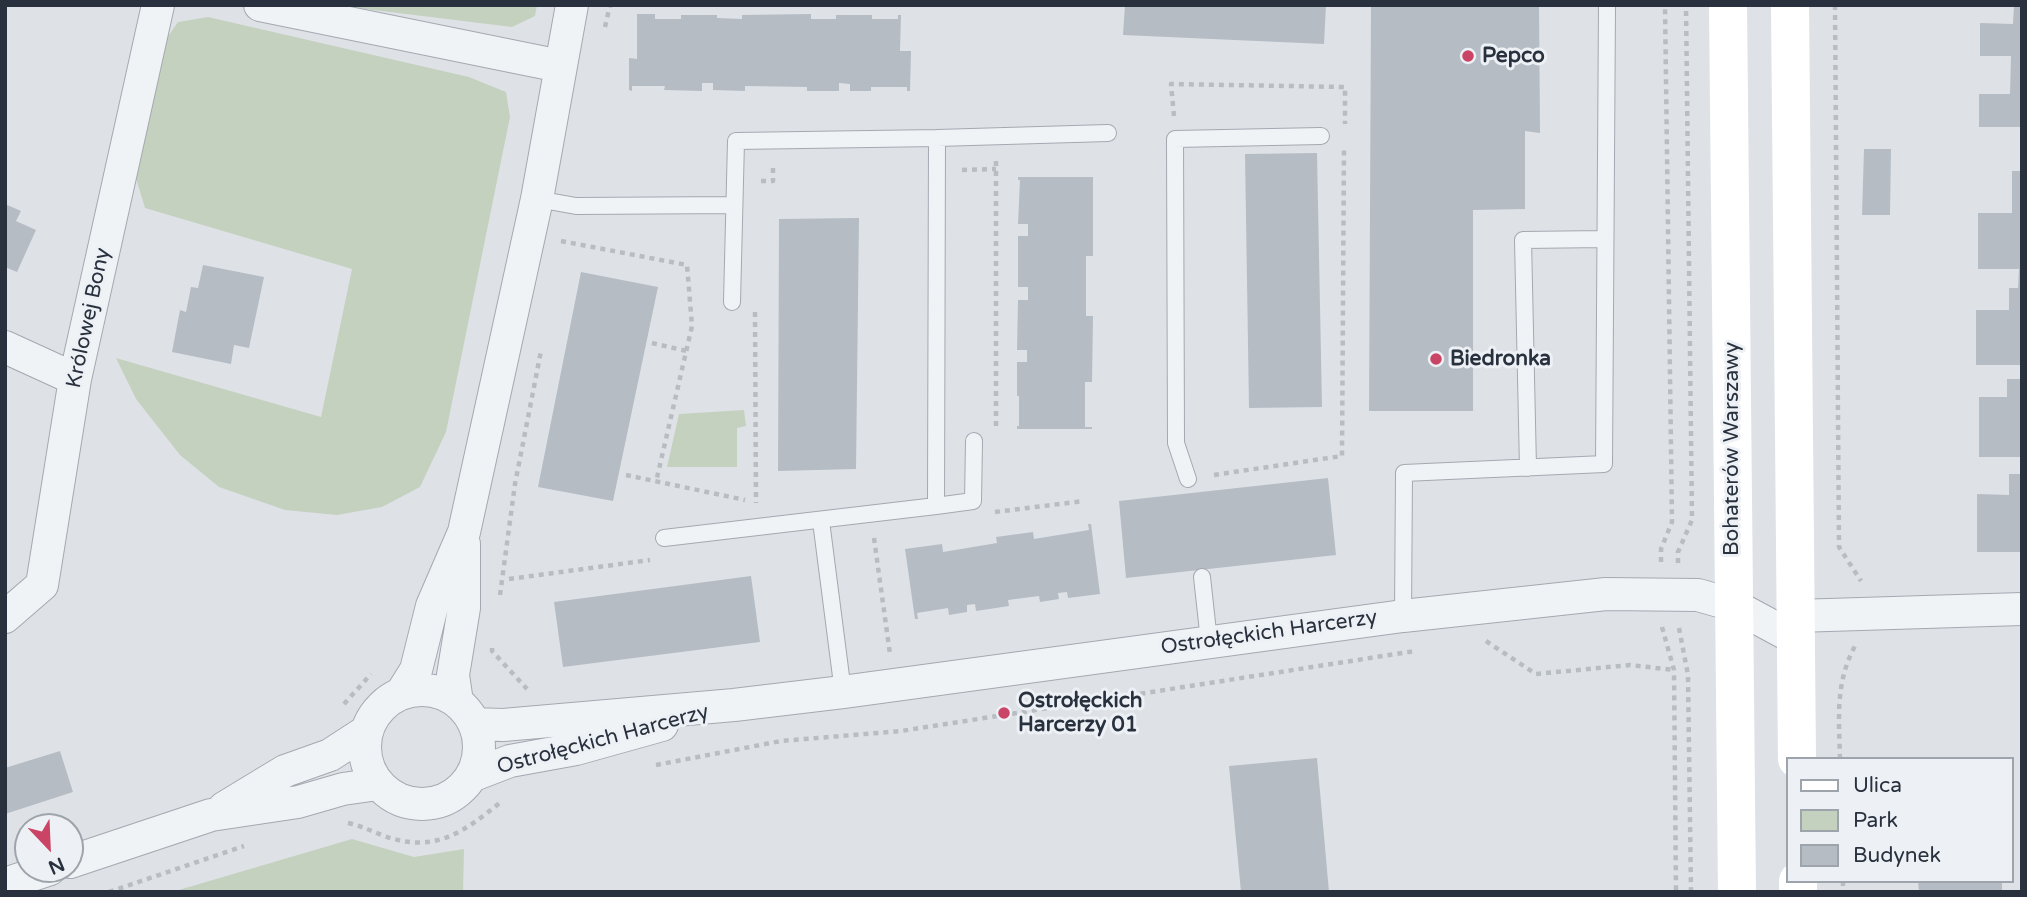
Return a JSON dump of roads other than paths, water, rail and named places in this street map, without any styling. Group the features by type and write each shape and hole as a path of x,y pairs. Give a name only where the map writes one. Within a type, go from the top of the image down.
{"main road":[{"name":"Bohaterów Warszawy","path":"1728,5 1737,892"},
{"path":"1790,5 1797,757"}],"street":[{"name":"Królowej Bony","path":"5,617 42,585 75,379 158,5"},
{"path":"260,5 559,66"},
{"path":"464,532 464,608 453,676 479,750 471,776 461,788 448,798 433,804 416,804 388,794 377,784 370,772 364,745 367,731 380,708 401,694 416,670 432,606 464,532 552,202 559,66 572,5"},
{"path":"5,347 75,379"},
{"name":"Ostrołęckich Harcerzy","path":"471,776 510,761 576,749 841,677 1209,641 1606,594 1698,595 1796,627"},
{"path":"1796,627 2022,609"},
{"path":"401,694 429,691 444,695 465,713"},
{"name":"Ostrołęckich Harcerzy","path":"465,713 503,725 734,705"},
{"path":"211,816 285,772 330,755 367,731"},
{"path":"84,857 211,816 298,802 343,789 377,784"}],"lane":[{"path":"1403,616 1404,473 1604,464 1607,5"},
{"path":"732,302 736,141 1108,133"},
{"path":"1188,479 1176,443 1175,139 1321,136"},
{"path":"936,506 937,138"},
{"path":"552,202 734,205"},
{"path":"1528,468 1523,240 1604,239"},
{"path":"664,538 973,501 974,441"},
{"path":"821,521 841,677"},
{"path":"1202,577 1209,641"}],"place":[{"name":"Pepco","path":"1468,56"},
{"name":"Biedronka","path":"1436,359"},
{"name":"Ostrołęckich Harcerzy 01","path":"1004,713"}]}
